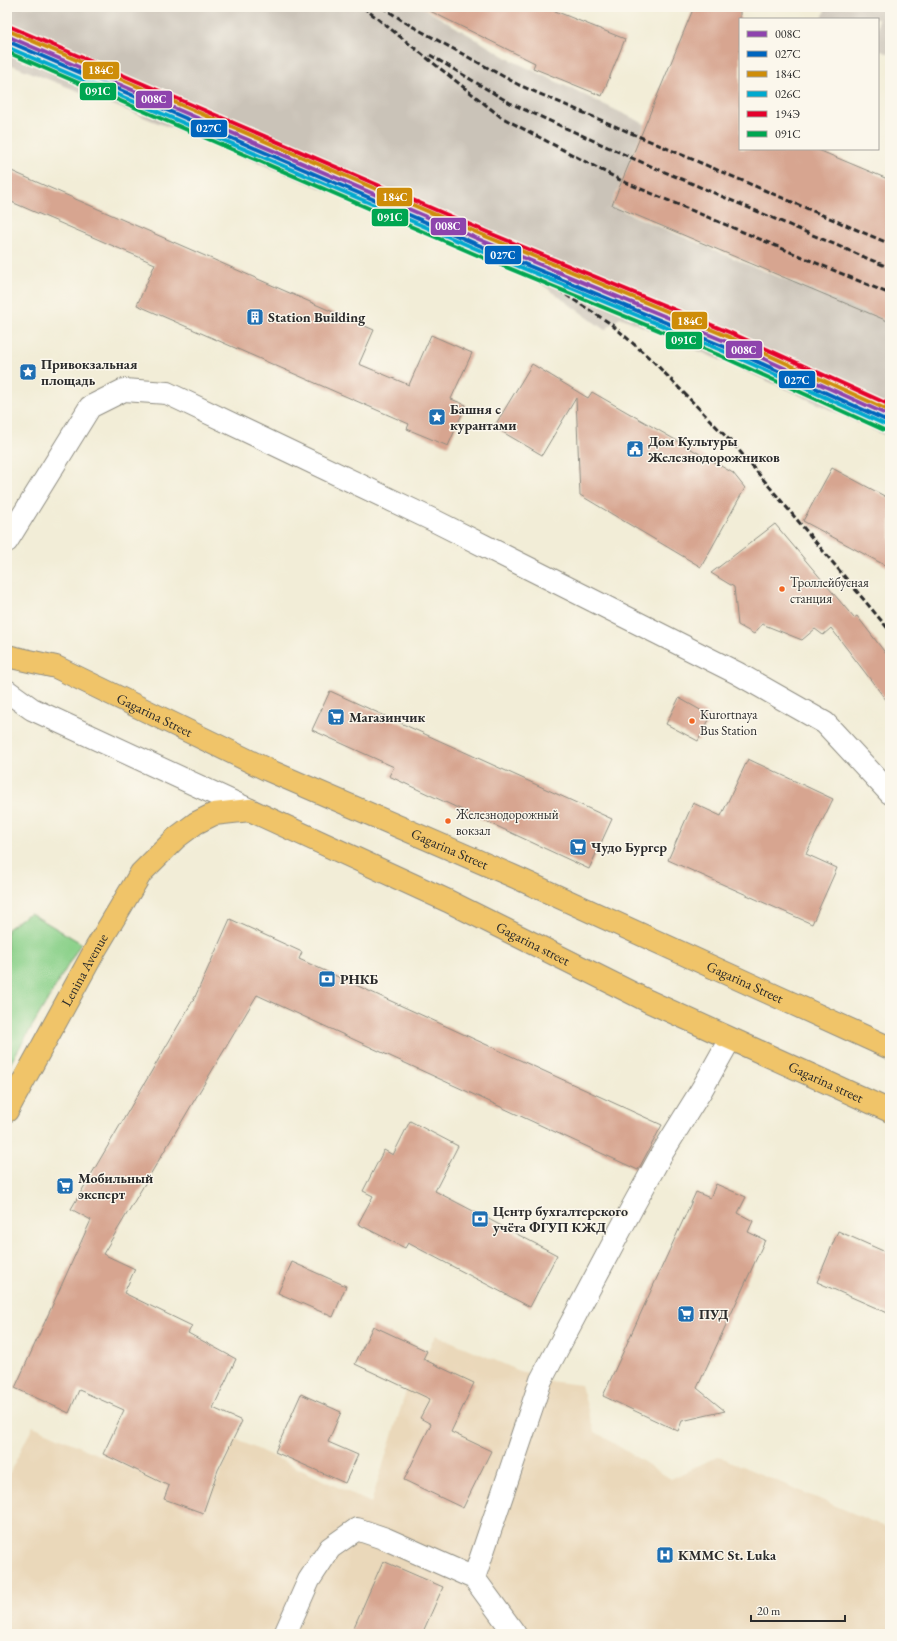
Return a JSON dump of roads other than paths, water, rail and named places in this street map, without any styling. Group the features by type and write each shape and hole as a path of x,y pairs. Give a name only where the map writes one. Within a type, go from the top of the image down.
{"main road":[{"name":"Gagarina Street","path":"7,656 56,667 268,770 515,877 890,1048"},
{"name":"Lenina Avenue","path":"7,1111 95,950 141,873 176,838 196,823 214,814 250,810"},
{"name":"Gagarina street","path":"250,810 448,901 641,997 730,1039 890,1111"}],"lane":[{"path":"7,541 90,407 124,390 167,393 433,520 737,673 825,723 890,793"},
{"path":"7,691 32,709 250,810"},
{"path":"474,1578 541,1380 644,1187 730,1039"},
{"path":"285,1634 309,1580 330,1548 357,1529 386,1539 474,1578 515,1634"}],"railway":[{"path":"363,7 501,117 622,181 890,294"},
{"path":"382,7 408,24 519,85 890,244"},
{"path":"430,55 510,103 632,158 890,268"},
{"path":"483,241 611,324 653,361 737,448 890,631"},
{"path":"883,413 890,417"}],"place":[{"name":"Station Building","path":"255,317"},
{"name":"Привокзальная площадь","path":"28,372"},
{"name":"Башня с курантами","path":"437,417"},
{"name":"Дом Культуры Железнодорожников","path":"635,449"},
{"name":"Троллейбусная станция","path":"782,589"},
{"name":"Магазинчик","path":"336,717"},
{"name":"Kurortnaya Bus Station","path":"692,721"},
{"name":"Железнодорожный вокзал","path":"448,821"},
{"name":"Чудо Бургер","path":"578,847"},
{"name":"РНКБ","path":"327,979"},
{"name":"Мобильный эксперт","path":"65,1186"},
{"name":"Центр бухгалтерского учёта ФГУП КЖД","path":"480,1219"},
{"name":"ПУД","path":"686,1314"},
{"name":"KMMC St. Luka","path":"665,1555"}]}
